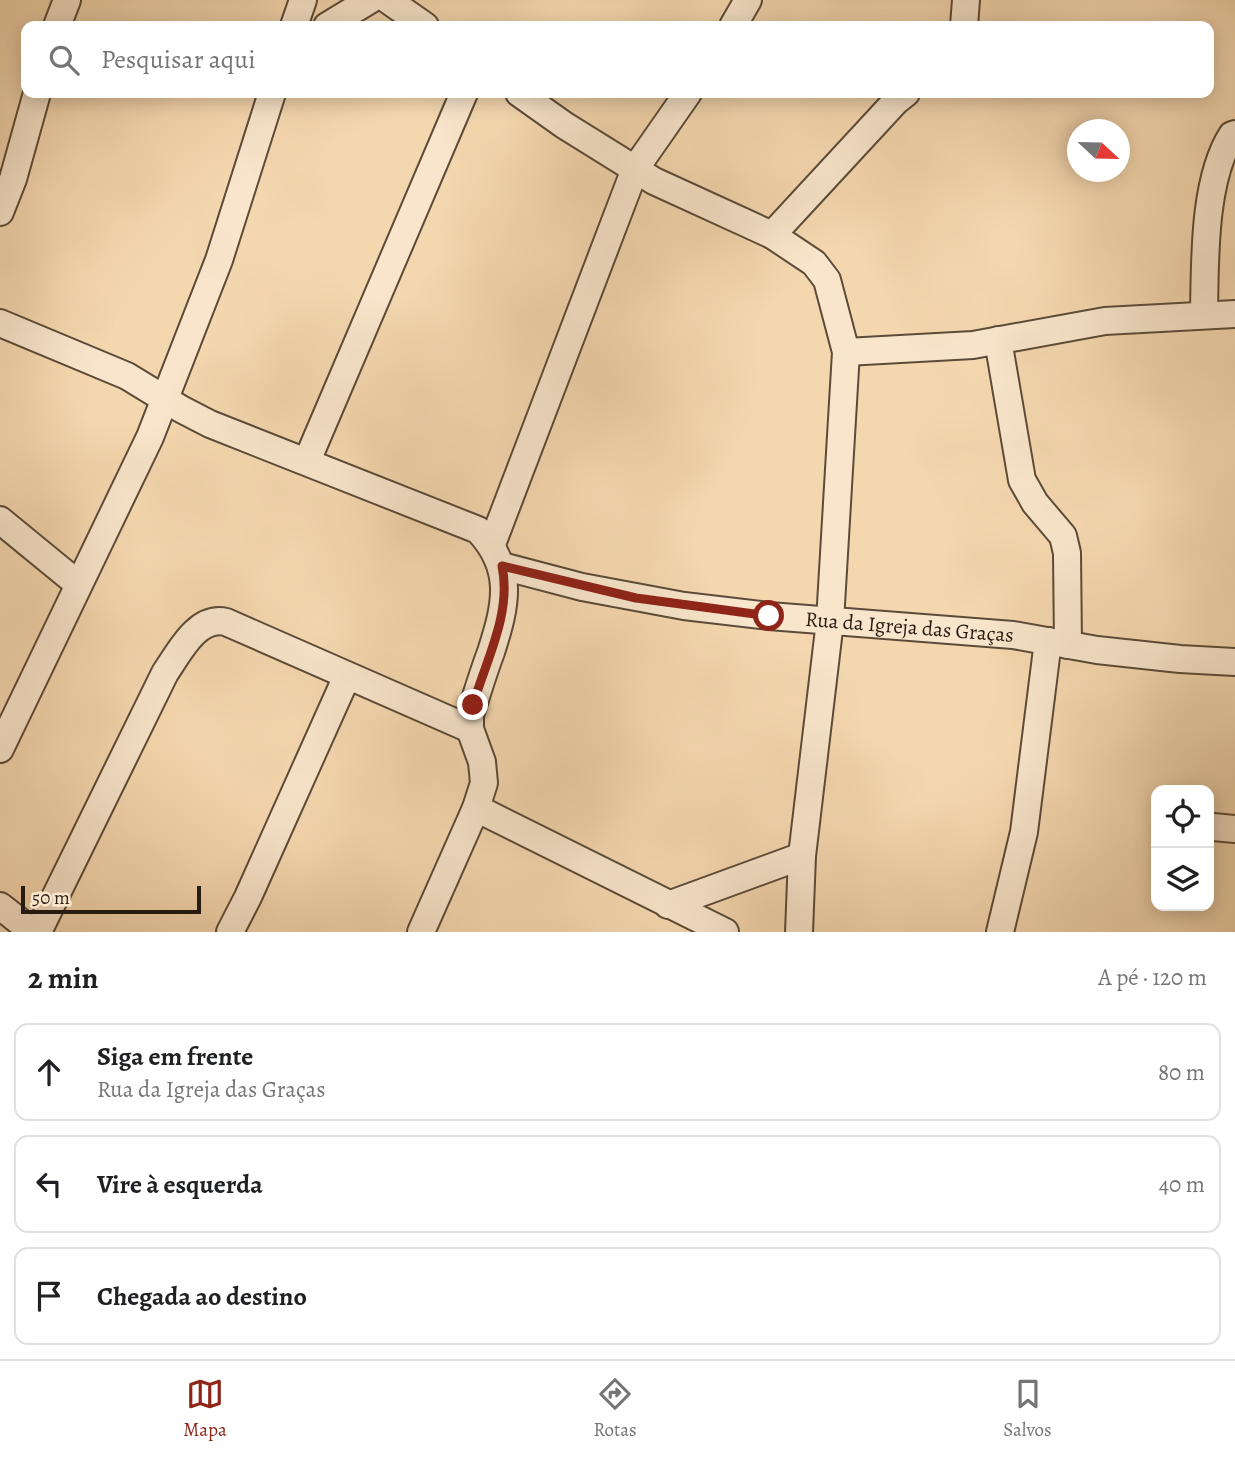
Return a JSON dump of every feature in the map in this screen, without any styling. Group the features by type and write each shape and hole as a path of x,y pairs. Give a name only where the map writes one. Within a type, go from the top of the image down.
{"street":[{"path":"59,21 68,0"},
{"path":"296,21 303,0"},
{"path":"335,21 370,0"},
{"path":"388,0 418,21"},
{"path":"736,21 748,0"},
{"path":"964,21 966,0"},
{"path":"0,212 13,179 36,98"},
{"path":"0,749 8,705 78,584 150,437 219,260 270,98"},
{"path":"307,461 462,98"},
{"path":"526,98 654,181 772,235 814,263 827,280 846,352 830,621 802,856 799,932"},
{"path":"497,555 635,169 685,98"},
{"path":"772,235 899,98"},
{"path":"1204,316 1212,187 1223,149 1235,134"},
{"path":"846,352 973,345 1105,321 1235,314"},
{"path":"0,323 127,376 210,424 478,530 497,555 504,589 501,621 470,715 470,729 482,762 484,783 421,932"},
{"path":"998,340 1023,480 1035,503 1063,536 1067,553 1058,643 1024,832 1000,932"},
{"path":"0,520 78,584"},
{"name":"Rua da Igreja das Graças","path":"497,555 636,598 684,606 830,621 1013,635 1180,659 1235,662"},
{"path":"0,906 35,932 165,673 201,627 217,620 470,729"},
{"path":"230,932 347,676"},
{"path":"476,807 725,932"},
{"path":"668,905 802,856"}],"route":[{"path":"473,705 501,621 504,604 502,566 636,598 769,616"}]}
